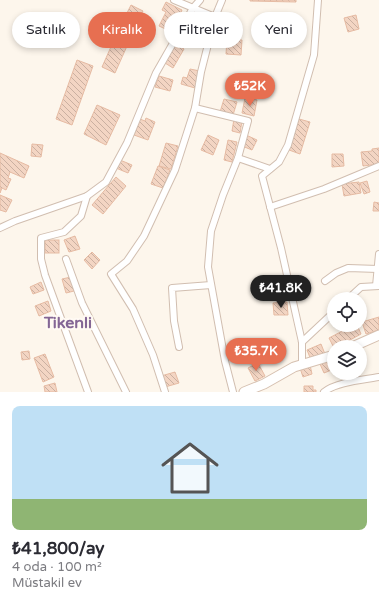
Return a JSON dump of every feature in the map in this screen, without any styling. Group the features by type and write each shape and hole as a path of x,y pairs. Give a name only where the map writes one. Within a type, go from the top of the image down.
{"street":[{"path":"174,0 203,12"},
{"path":"0,228 15,221 87,196 106,182 127,143 156,73 193,8 200,0"},
{"path":"217,12 222,0"},
{"path":"302,364 302,342 281,248 262,176 279,162 288,145 314,55 318,0"},
{"path":"165,392 153,354 133,309 112,274 127,261 144,236 175,170 196,108 201,72 207,48"},
{"path":"196,108 248,121 238,158 223,195 211,231 208,267 225,361 233,392"},
{"path":"238,158 270,169"},
{"path":"270,207 324,189 379,166"},
{"path":"87,196 81,216 70,227 64,232 41,238 41,259 45,275 88,392"},
{"path":"356,292 361,287 377,286 379,254"},
{"path":"66,259 82,303 126,392"},
{"path":"325,281 336,273 348,268 378,269"},
{"path":"179,347 174,321 172,288 211,285"},
{"path":"302,342 327,319"},
{"path":"367,340 379,335"},
{"path":"244,392 264,384 294,367 327,357"},
{"path":"324,392 329,388 354,381 379,377"}],"building":[{"path":"296,0 296,2 250,1"},
{"path":"166,2 182,10 181,12 166,12 162,10"},
{"path":"131,5 143,11 142,12 128,12"},
{"path":"356,15 359,29 348,32 344,18"},
{"path":"164,16 164,28 159,26"},
{"path":"110,48 126,48 115,73 102,67"},
{"path":"173,48 184,49 173,68 165,63"},
{"path":"226,48 241,48 241,55 226,54"},
{"path":"77,60 93,66 72,125 56,119"},
{"path":"190,69 200,71 195,88 181,84 183,77 187,78"},
{"path":"159,76 173,80 170,91 155,87"},
{"path":"245,98 257,100 254,116 242,113"},
{"path":"224,99 237,102 233,115 220,112"},
{"path":"97,105 120,115 106,145 84,134"},
{"path":"146,118 155,122 148,140 134,135 140,119 145,121"},
{"path":"234,119 242,121 240,133 232,131"},
{"path":"299,119 310,122 300,154 289,150"},
{"path":"208,135 219,140 213,155 201,150"},
{"path":"246,135 257,140 252,150 242,146"},
{"path":"228,140 237,142 232,162 224,160"},
{"path":"166,143 178,146 171,169 159,166"},
{"path":"32,144 43,145 41,157 31,156"},
{"path":"379,148 379,164 363,166 361,152 372,151 372,149"},
{"path":"0,153 29,166 24,178 10,172 8,178 11,179 6,190 2,188 0,193"},
{"path":"332,154 343,154 344,166 332,167"},
{"path":"120,160 132,165 128,173 116,168"},
{"path":"158,166 170,170 163,188 151,184"},
{"path":"116,177 126,186 103,214 92,205"},
{"path":"367,181 370,192 364,194 360,183"},
{"path":"359,182 361,193 344,196 342,184"},
{"path":"0,195 12,200 6,212 0,210"},
{"path":"374,202 379,203 379,211 373,211"},
{"path":"75,236 80,249 69,252 64,240"},
{"path":"45,240 59,240 59,253 45,253"},
{"path":"92,252 100,260 92,269 84,260"},
{"path":"71,277 74,291 66,293 62,279"},
{"path":"41,282 44,290 33,294 30,287"},
{"path":"48,301 51,311 39,316 35,306"},
{"path":"287,302 288,315 274,315 273,303"},
{"path":"379,317 379,330 366,334 367,321"},
{"path":"341,332 360,332 361,334 350,340 330,340 329,338"},
{"path":"321,344 325,354 311,360 307,350"},
{"path":"29,351 30,359 22,360 21,352"},
{"path":"45,354 54,377 43,382 34,358"},
{"path":"327,361 327,372 324,373 320,364"},
{"path":"258,363 265,376 255,381 248,368"},
{"path":"310,365 312,374 303,377 300,368"},
{"path":"175,372 179,383 165,387 161,376"},
{"path":"55,383 57,392 45,392 44,386"},
{"path":"304,386 313,386 313,390 316,390 316,392 304,392"}],"district":[{"name":"Tikenli","path":"68,323"}]}
